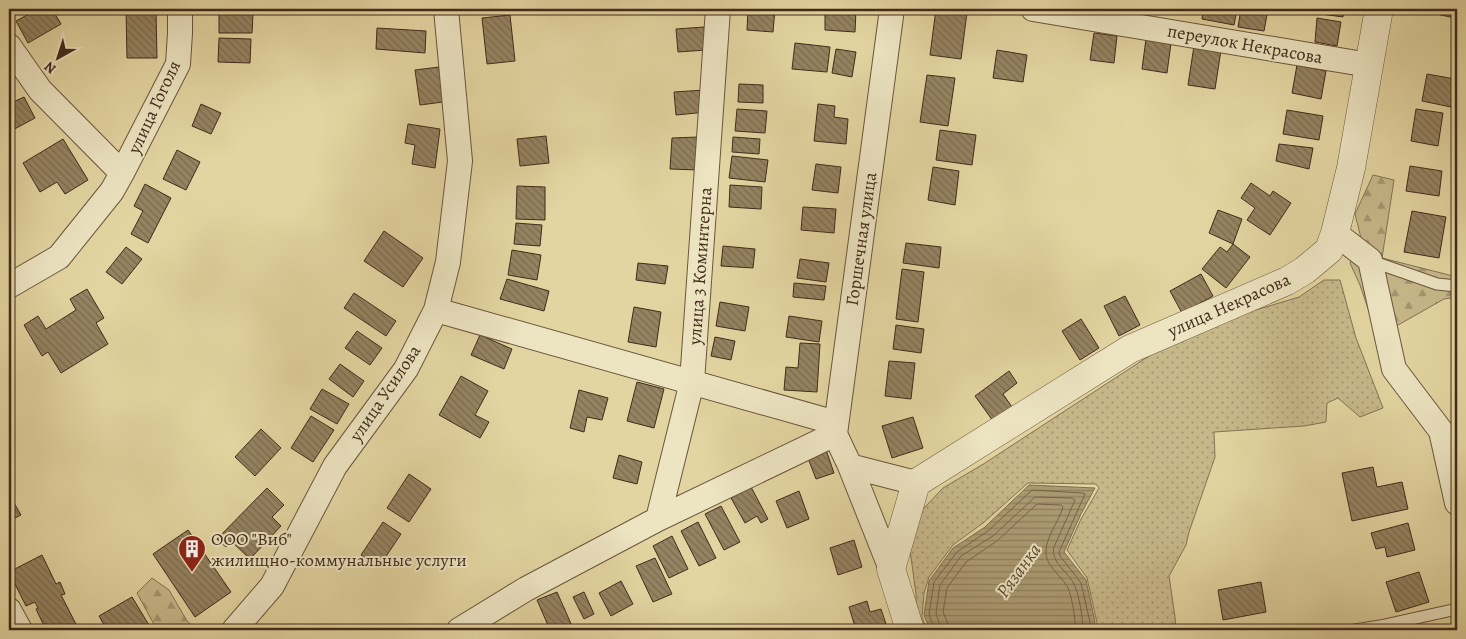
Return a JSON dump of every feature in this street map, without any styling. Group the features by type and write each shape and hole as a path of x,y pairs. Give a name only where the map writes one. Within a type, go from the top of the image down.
{"street":[{"name":"улица Гоголя","path":"9,286 59,257 112,191 178,64 180,9"},
{"name":"улица Усилова","path":"234,630 272,586 335,466 406,369 436,310 448,262 460,161 446,9"},
{"name":"улица 3 Коминтерна","path":"658,519 692,382 718,9"},
{"name":"Горшечная улица","path":"835,429 892,9"},
{"name":"переулок Некрасова","path":"1033,9 1369,65"},
{"name":"улица Некрасова","path":"916,483 1130,349 1286,281 1305,270 1329,250 1351,168 1379,9"},
{"name":"улица Гоголя","path":"9,46 40,90 122,173"},
{"path":"1335,233 1370,260 1394,369 1441,431 1457,503"},
{"path":"436,310 692,382 835,429 891,569 910,630"},
{"path":"459,630 526,589 835,429"},
{"path":"850,466 916,483 891,569"},
{"path":"9,610 20,630"}],"lane":[{"path":"1370,260 1437,284 1457,286"},
{"path":"1355,630 1457,609"}],"green space":[{"path":"1373,175 1394,180 1382,258 1457,277 1457,297 1444,299 1384,333 1375,329 1360,285 1350,263 1362,242 1355,214"},
{"path":"1324,280 1340,280 1356,338 1383,408 1360,417 1338,398 1327,403 1326,422 1304,426 1214,432 1215,457 1186,545 1169,576 1176,630 1096,630 1097,623 1087,578 1067,550 1081,519 1099,488 1096,484 1028,483 983,523 953,545 929,577 924,593 922,617 927,630 916,630 916,594 910,550 909,524 943,488 985,463 1172,341 1226,319 1299,297"},
{"path":"152,578 169,590 187,621 197,630 157,630 137,593"}],"water":[{"name":"Рязанка","path":"1029,485 1095,488 1064,552 1086,580 1095,622 1094,630 930,630 924,615 929,581 953,548 985,527"}],"building":[{"path":"38,9 52,9 61,24 28,43 16,21"},
{"path":"126,9 156,9 157,58 127,58"},
{"path":"748,9 775,9 773,32 747,30"},
{"path":"825,9 856,10 855,32 825,30"},
{"path":"936,9 967,12 961,59 930,55"},
{"path":"1133,9 1155,9 1154,13"},
{"path":"1203,9 1237,9 1234,25 1202,19"},
{"path":"1241,9 1268,9 1264,31 1238,27"},
{"path":"1315,9 1344,9 1343,17 1314,13"},
{"path":"1437,9 1457,9 1455,18 1436,14"},
{"path":"219,13 253,14 252,33 219,33"},
{"path":"510,15 515,61 487,64 482,18"},
{"path":"1317,18 1341,22 1337,46 1315,42"},
{"path":"704,27 706,50 678,52 676,29"},
{"path":"377,28 426,31 425,53 376,49"},
{"path":"1094,33 1117,36 1114,63 1090,60"},
{"path":"219,38 251,39 250,63 218,62"},
{"path":"1146,39 1171,43 1167,73 1142,69"},
{"path":"1457,42 1457,71 1451,70"},
{"path":"795,43 830,47 827,72 792,69"},
{"path":"1194,46 1221,50 1215,89 1188,85"},
{"path":"836,49 856,52 852,77 832,73"},
{"path":"997,50 1027,55 1023,82 993,78"},
{"path":"1297,65 1326,71 1321,99 1292,93"},
{"path":"439,67 443,102 420,105 415,70"},
{"path":"1427,74 1455,79 1451,107 1422,101"},
{"path":"927,75 955,78 948,126 920,122"},
{"path":"739,84 763,85 763,103 738,102"},
{"path":"705,90 707,112 676,115 674,92"},
{"path":"24,97 35,118 9,132 9,104"},
{"path":"201,104 221,113 211,134 192,126"},
{"path":"818,104 835,106 834,117 848,119 846,144 814,141"},
{"path":"737,109 767,111 765,133 735,131"},
{"path":"1416,109 1443,113 1438,146 1411,141"},
{"path":"1287,110 1323,116 1319,140 1283,134"},
{"path":"408,124 440,129 435,168 412,164 415,145 405,143"},
{"path":"940,130 976,135 972,165 936,160"},
{"path":"546,136 549,163 520,166 517,139"},
{"path":"698,137 698,170 670,169 672,138"},
{"path":"733,137 760,139 759,154 732,152"},
{"path":"63,139 88,180 65,194 57,182 40,192 23,163"},
{"path":"1279,144 1313,148 1309,169 1276,161"},
{"path":"177,150 200,162 186,190 163,179"},
{"path":"732,156 768,160 765,182 729,178"},
{"path":"816,164 841,167 838,193 812,190"},
{"path":"1410,166 1442,171 1439,196 1406,191"},
{"path":"933,167 959,171 955,205 928,200"},
{"path":"1251,183 1270,196 1273,191 1291,203 1270,235 1247,220 1255,208 1241,198"},
{"path":"145,184 171,198 148,243 131,234 143,211 134,206"},
{"path":"730,185 762,187 761,209 729,207"},
{"path":"517,186 545,187 545,220 516,219"},
{"path":"803,207 836,209 834,233 801,230"},
{"path":"1218,210 1242,219 1233,244 1209,233"},
{"path":"1412,211 1446,217 1439,258 1404,252"},
{"path":"516,223 542,225 540,246 514,244"},
{"path":"384,231 423,258 403,287 364,261"},
{"path":"906,243 941,247 939,268 903,263"},
{"path":"1233,244 1250,257 1226,288 1202,269 1220,247 1227,252"},
{"path":"723,246 755,249 753,268 721,266"},
{"path":"126,247 142,259 122,284 106,272"},
{"path":"512,250 541,255 537,280 508,275"},
{"path":"800,259 829,263 826,282 797,278"},
{"path":"638,263 668,266 665,284 636,280"},
{"path":"902,269 924,272 918,322 896,319"},
{"path":"1201,274 1213,296 1182,313 1170,291"},
{"path":"507,279 549,291 544,311 500,299"},
{"path":"794,283 826,286 824,300 793,297"},
{"path":"87,289 104,318 96,323 108,344 61,373 48,352 42,356 24,325 38,316 46,329 76,310 70,299"},
{"path":"354,293 396,321 386,336 344,308"},
{"path":"1125,296 1140,325 1119,336 1104,306"},
{"path":"720,302 749,307 745,331 716,326"},
{"path":"634,307 661,312 656,347 628,342"},
{"path":"789,316 822,321 819,342 786,337"},
{"path":"1081,319 1099,348 1080,360 1062,331"},
{"path":"896,325 924,329 921,353 893,349"},
{"path":"357,331 382,348 370,365 345,348"},
{"path":"480,335 512,349 504,369 471,355"},
{"path":"715,337 735,341 731,360 711,356"},
{"path":"800,343 820,344 817,392 784,390 786,367 798,368"},
{"path":"889,361 915,363 911,399 885,396"},
{"path":"340,364 364,381 353,397 329,379"},
{"path":"1009,371 1017,383 1003,394 1012,407 993,421 975,396"},
{"path":"461,376 488,391 475,415 489,422 480,438 439,415"},
{"path":"637,382 664,389 654,428 627,421"},
{"path":"322,389 349,404 337,424 310,409"},
{"path":"579,390 608,398 602,420 587,417 584,432 570,428"},
{"path":"311,416 334,430 313,462 291,448"},
{"path":"913,417 923,448 892,458 882,426"},
{"path":"261,429 281,448 255,476 235,457"},
{"path":"825,447 834,473 816,479 806,453"},
{"path":"619,455 642,462 637,484 613,478"},
{"path":"1373,467 1377,487 1402,482 1408,509 1352,521 1342,473"},
{"path":"409,474 431,489 409,522 387,508"},
{"path":"751,487 768,519 761,523 757,516 745,523 731,498"},
{"path":"267,488 284,505 272,517 281,526 250,559 231,541 226,547 217,539"},
{"path":"799,491 809,519 787,528 776,501"},
{"path":"9,494 21,515 9,521"},
{"path":"721,506 740,542 724,550 705,514"},
{"path":"383,522 401,534 379,567 361,555"},
{"path":"698,522 716,558 699,566 681,531"},
{"path":"1408,523 1415,550 1387,557 1385,547 1376,549 1371,533"},
{"name":"ООО \"Виб\" жилищно-коммунальные услуги","path":"188,530 231,592 195,617 153,554"},
{"path":"672,536 688,569 669,578 653,546"},
{"path":"854,540 862,567 838,575 830,548"},
{"path":"42,555 56,584 60,582 65,594 61,595 79,630 46,630 36,609 38,608 35,602 26,606 9,572"},
{"path":"655,558 672,594 653,602 636,566"},
{"path":"1419,572 1429,602 1396,612 1386,582"},
{"path":"621,581 633,604 611,616 599,593"},
{"path":"1261,582 1266,612 1223,620 1218,590"},
{"path":"557,592 572,626 562,630 550,630 537,600"},
{"path":"584,592 594,614 584,619 573,597"},
{"path":"132,597 152,630 107,630 99,616"},
{"path":"867,601 870,612 881,609 888,630 856,630 849,607"}],"place":[{"name":"ООО \"Виб\" жилищно-коммунальные услуги","path":"192,573"}]}
